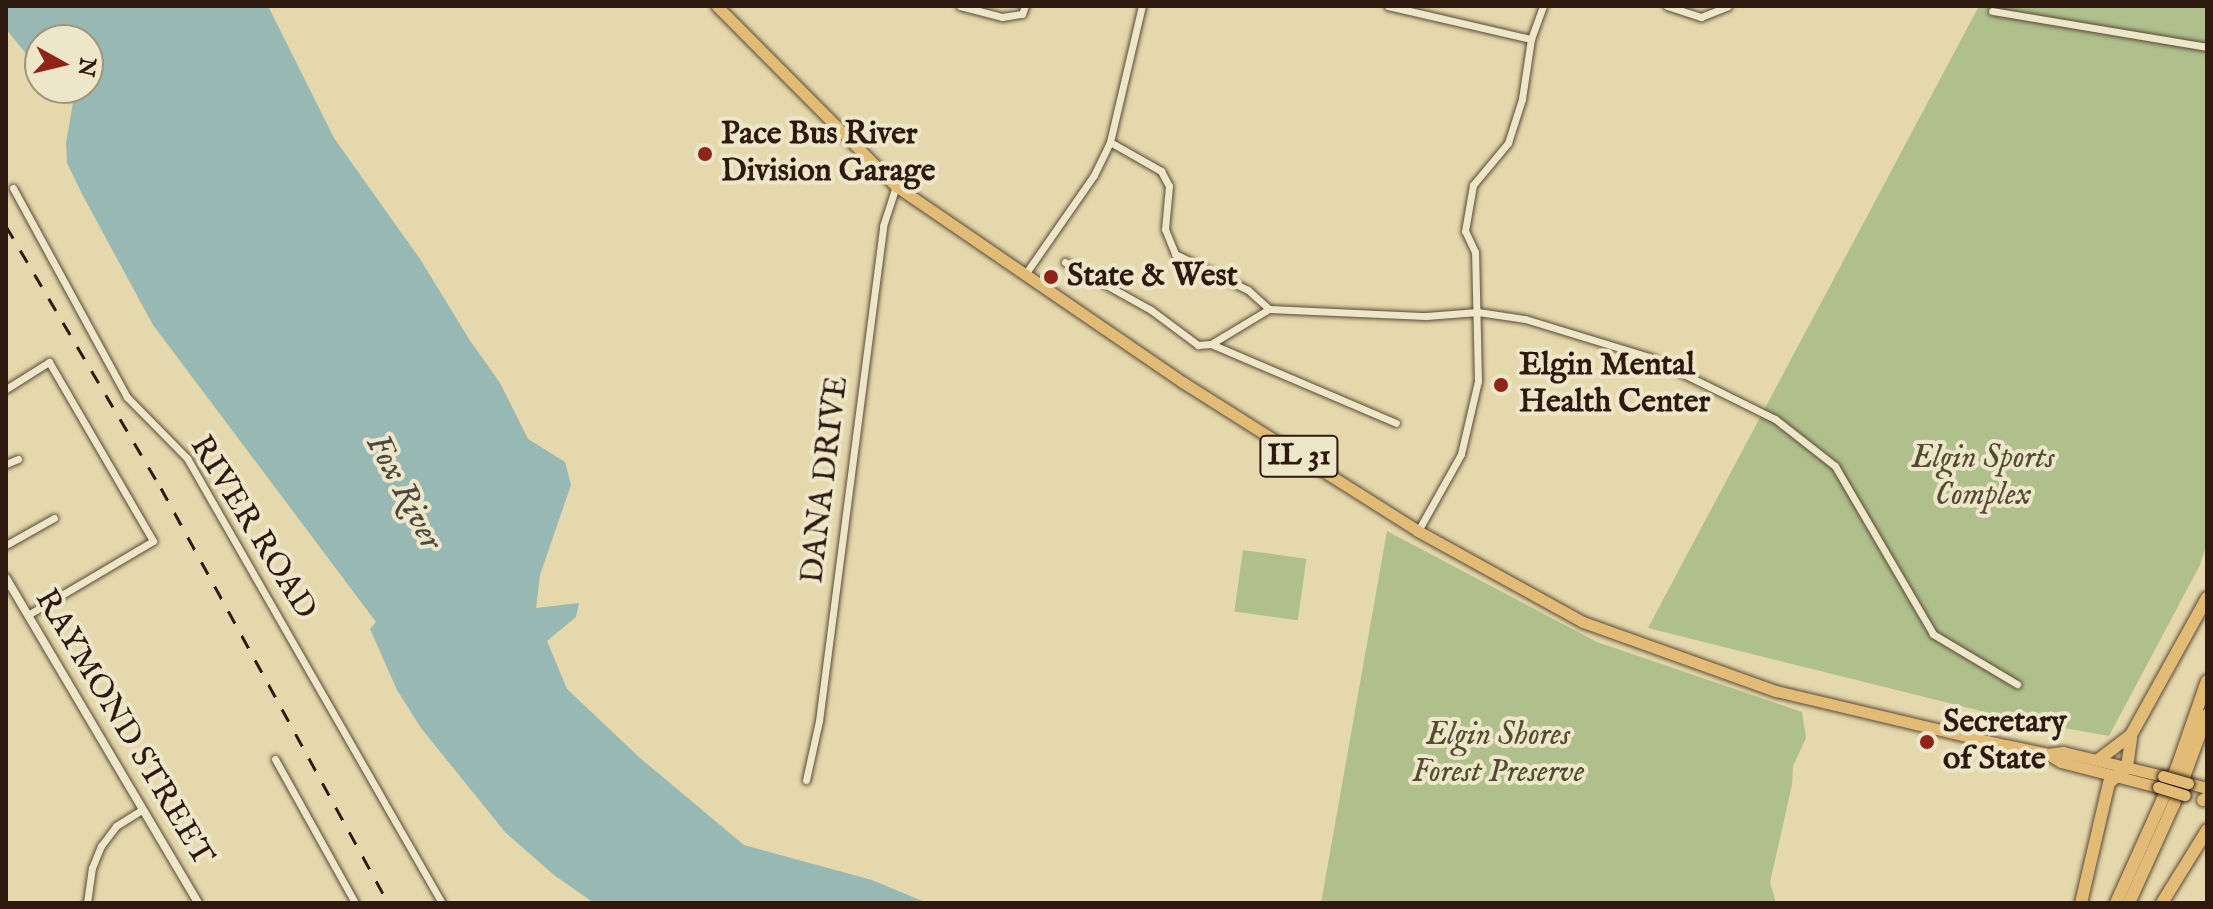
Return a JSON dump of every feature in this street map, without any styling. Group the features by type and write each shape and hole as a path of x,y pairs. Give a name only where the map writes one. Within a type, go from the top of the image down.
{"highway":[{"path":"2081,903 2109,783 2127,767 2131,735 2207,598"},
{"path":"2116,903 2177,767 2207,681"},
{"path":"2129,903 2174,804 2207,715"},
{"path":"2098,760 2131,735"},
{"path":"2162,903 2207,830"}],"main road":[{"name":"IL 31","path":"717,6 896,186 1184,383 1418,531 1583,622 1676,657 1823,703 2048,754 2061,762 2115,776 2160,782 2206,797"},
{"name":"IL 31","path":"2048,754 2063,752 2127,767 2160,782"}],"street":[{"path":"960,6 1002,17 1022,14 1025,6"},
{"path":"1026,273 1094,175 1110,142 1142,6"},
{"path":"1388,6 1531,39"},
{"path":"1418,531 1461,454 1478,381 1475,252 1465,231 1473,185 1508,143 1522,99 1531,39 1543,6"},
{"path":"1667,6 1701,17 1728,6"},
{"path":"1992,11 2207,47"},
{"path":"1110,142 1161,171 1169,186 1165,229 1175,254 1248,290 1269,309"},
{"name":"DANA DRIVE","path":"806,780 819,721 883,226 896,186"},
{"name":"RIVER ROAD","path":"13,188 127,397 187,458 442,903"},
{"path":"1065,262 1151,310 1198,345 1211,344 1269,309 1410,316 1478,312 1525,319 1649,357 1775,419 1835,466 1933,634 2017,684"},
{"path":"1211,344 1396,423"},
{"path":"6,389 49,362 153,541 28,615"},
{"path":"6,464 18,459"},
{"path":"6,545 54,518"},
{"name":"RAYMOND STREET","path":"6,578 198,903"},
{"path":"275,759 355,903"},
{"path":"87,903 92,868 101,846 116,826 142,810"}],"green space":[{"name":"Elgin Sports Complex","path":"1979,6 2207,6 2207,542 2200,565 2109,736 2009,718 1648,628"},
{"name":"Elgin Shores Forest Preserve","path":"1387,531 1597,642 1802,712 1806,738 1793,766 1792,785 1770,882 1776,903 1321,903"},
{"path":"1243,550 1306,559 1298,620 1234,611"}],"water":[{"name":"Fox River","path":"6,6 268,6 334,138 420,259 500,383 528,439 565,462 571,485 540,575 536,608 579,603 576,617 547,641 567,689 640,758 744,845 872,880 927,903 594,903 554,875 505,832 421,728 397,690 370,629 376,622 153,325 82,194 67,163 66,143 73,104 104,104 104,24 24,24 24,51 6,29"}],"railway":[{"path":"6,226 161,488 388,903"}],"place":[{"name":"Pace Bus River Division Garage","path":"705,154"},
{"name":"State & West","path":"1051,277"},
{"name":"Elgin Mental Health Center","path":"1501,385"},
{"name":"Secretary of State","path":"1927,742"}]}
